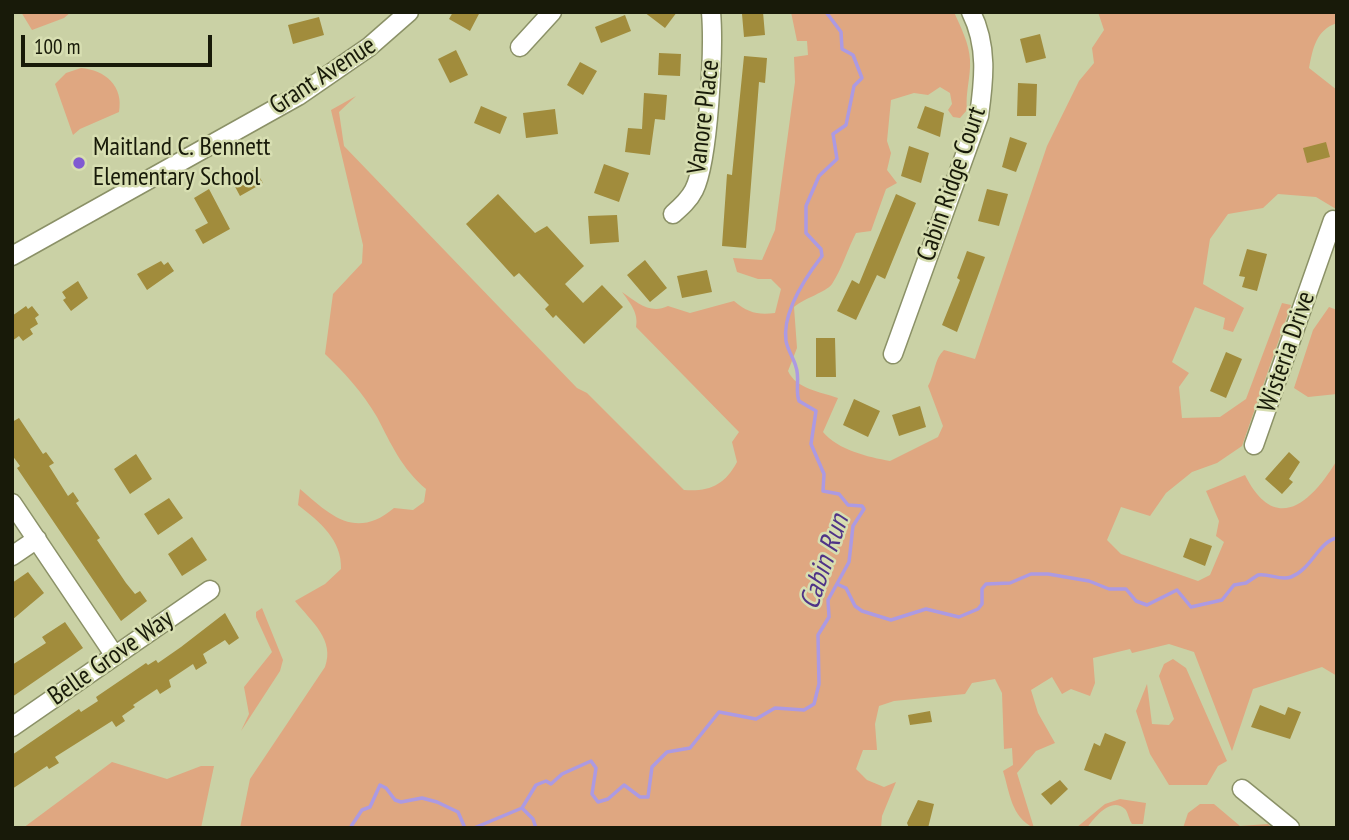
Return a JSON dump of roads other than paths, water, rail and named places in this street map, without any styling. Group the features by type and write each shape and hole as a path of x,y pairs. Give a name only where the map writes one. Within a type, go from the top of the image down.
{"street":[{"name":"Grant Avenue","path":"12,256 298,96 369,47 409,12"},
{"path":"520,47 552,12"},
{"name":"Vanore Place","path":"673,214 687,201 699,175 712,62 711,12"},
{"name":"Cabin Ridge Court","path":"892,354 979,116 985,75 984,51 971,12"},
{"name":"Wisteria Drive","path":"1254,445 1335,221"},
{"path":"12,503 115,656"},
{"path":"12,556 37,539"},
{"name":"Belle Grove Way","path":"12,727 211,590"},
{"path":"1242,789 1290,828"}],"waterway":[{"name":"Cabin Run","path":"474,828 522,808 536,785 546,781 551,784 562,774 591,761 596,768 592,794 598,802 608,799 624,785 640,797 648,797 652,767 667,752 690,748 719,712 756,719 775,708 804,710 814,704 819,684 818,635 829,617 828,600 849,562 853,526 864,509 862,506 848,505 839,494 823,491 824,474 811,444 816,411 799,401 797,371 786,341 791,307 822,256 821,249 806,233 806,206 819,176 837,159 833,134 846,125 854,86 862,78 853,55 842,49 841,32 826,12"},
{"path":"839,585 846,588 855,606 862,611 891,620 926,609 959,617 978,609 982,604 982,589 986,584 1010,583 1031,574 1048,574 1089,581 1109,589 1126,589 1136,601 1147,605 1177,590 1191,607 1222,600 1234,585 1246,583 1258,575 1291,577 1304,568 1325,544 1337,538"},
{"name":"Cabin Run","path":"350,828 362,810 370,807 380,785 386,788 395,800 401,802 422,798 458,812 465,828"},
{"path":"522,808 533,819 536,828"}],"place":[{"name":"Maitland C. Bennett Elementary School","path":"79,163"}]}
